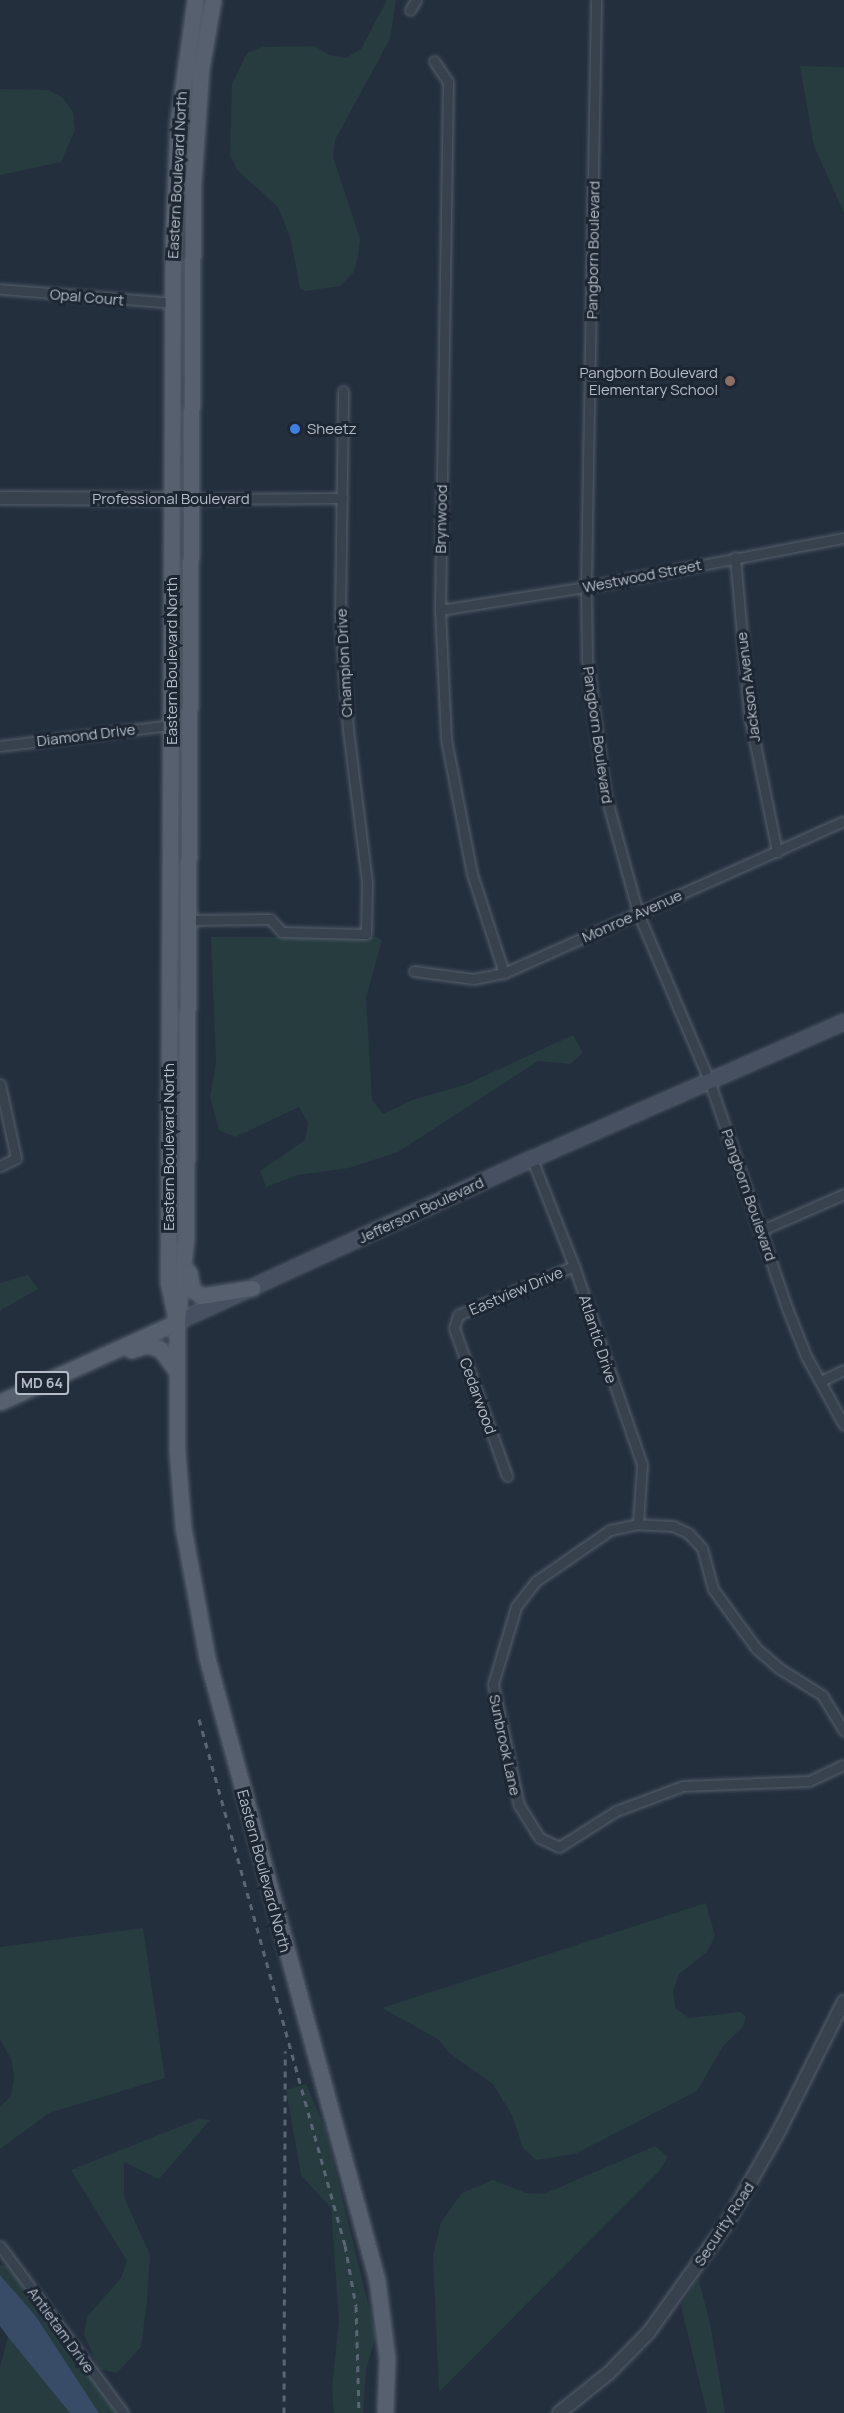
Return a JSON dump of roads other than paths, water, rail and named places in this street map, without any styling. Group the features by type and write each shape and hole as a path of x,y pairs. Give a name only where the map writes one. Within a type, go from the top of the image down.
{"main road":[{"name":"Eastern Boulevard North","path":"177,1322 168,1282 173,303 178,122 195,0"},
{"name":"Eastern Boulevard North","path":"213,0 201,69 192,184 186,1239 177,1322 176,1370 183,1527 195,1602 222,1719 377,2280 387,2358 386,2413"},
{"path":"192,184 182,288 173,303 182,315 192,405"},
{"path":"172,725 180,729 183,741 183,818 189,840"},
{"path":"171,825 179,842 179,908 188,920"},
{"name":"Jefferson Boulevard","path":"0,1402 532,1159 710,1083 844,1022"},
{"path":"186,1239 189,1282 196,1293 208,1297 252,1288"},
{"path":"85,1364 146,1346 160,1348 176,1370"}],"street":[{"path":"410,10 416,0"},
{"name":"Pangborn Boulevard","path":"596,0 586,587 587,659 596,736 612,825 638,913 710,1083 802,1346 844,1425"},
{"name":"Brynwood","path":"434,61 448,82 440,610 446,739 471,874 504,973"},
{"name":"Opal Court","path":"0,289 173,303"},
{"name":"Champion Drive","path":"188,920 270,919 282,932 366,934 367,882 343,677 343,391"},
{"name":"Professional Boulevard","path":"0,498 342,498"},
{"name":"Westwood Street","path":"440,610 586,587 844,538"},
{"name":"Jackson Avenue","path":"735,557 749,714 777,852"},
{"name":"Diamond Drive","path":"0,746 172,725"},
{"name":"Monroe Avenue","path":"414,971 473,979 504,973 844,821"},
{"path":"0,1084 16,1158 0,1166"},
{"name":"Atlantic Drive","path":"532,1159 574,1266 642,1465 638,1524"},
{"path":"762,1230 844,1194"},
{"name":"Eastview Drive","path":"458,1316 574,1266"},
{"name":"Cedarwood","path":"458,1316 454,1328 507,1476"},
{"path":"820,1381 844,1370"},
{"name":"Sunbrook Lane","path":"844,1731 822,1695 768,1660 746,1635 713,1589 697,1540 673,1526 638,1524 600,1535 536,1581 522,1596 510,1625 493,1693 509,1747 519,1805 534,1831 558,1847 616,1811 682,1786 809,1781 844,1765"},
{"name":"Security Road","path":"559,2413 609,2373 649,2332 727,2223 779,2131 844,2001"},
{"name":"Antietam Drive","path":"0,2246 123,2413"}],"water":[{"path":"0,2275 35,2315 99,2413 70,2413 0,2326"}],"railway":[{"path":"199,1719 345,2245 356,2306 359,2413"},
{"path":"284,2413 285,2051"}],"place":[{"name":"Pangborn Boulevard Elementary School","path":"730,381"},
{"name":"Sheetz","path":"295,429"}]}
